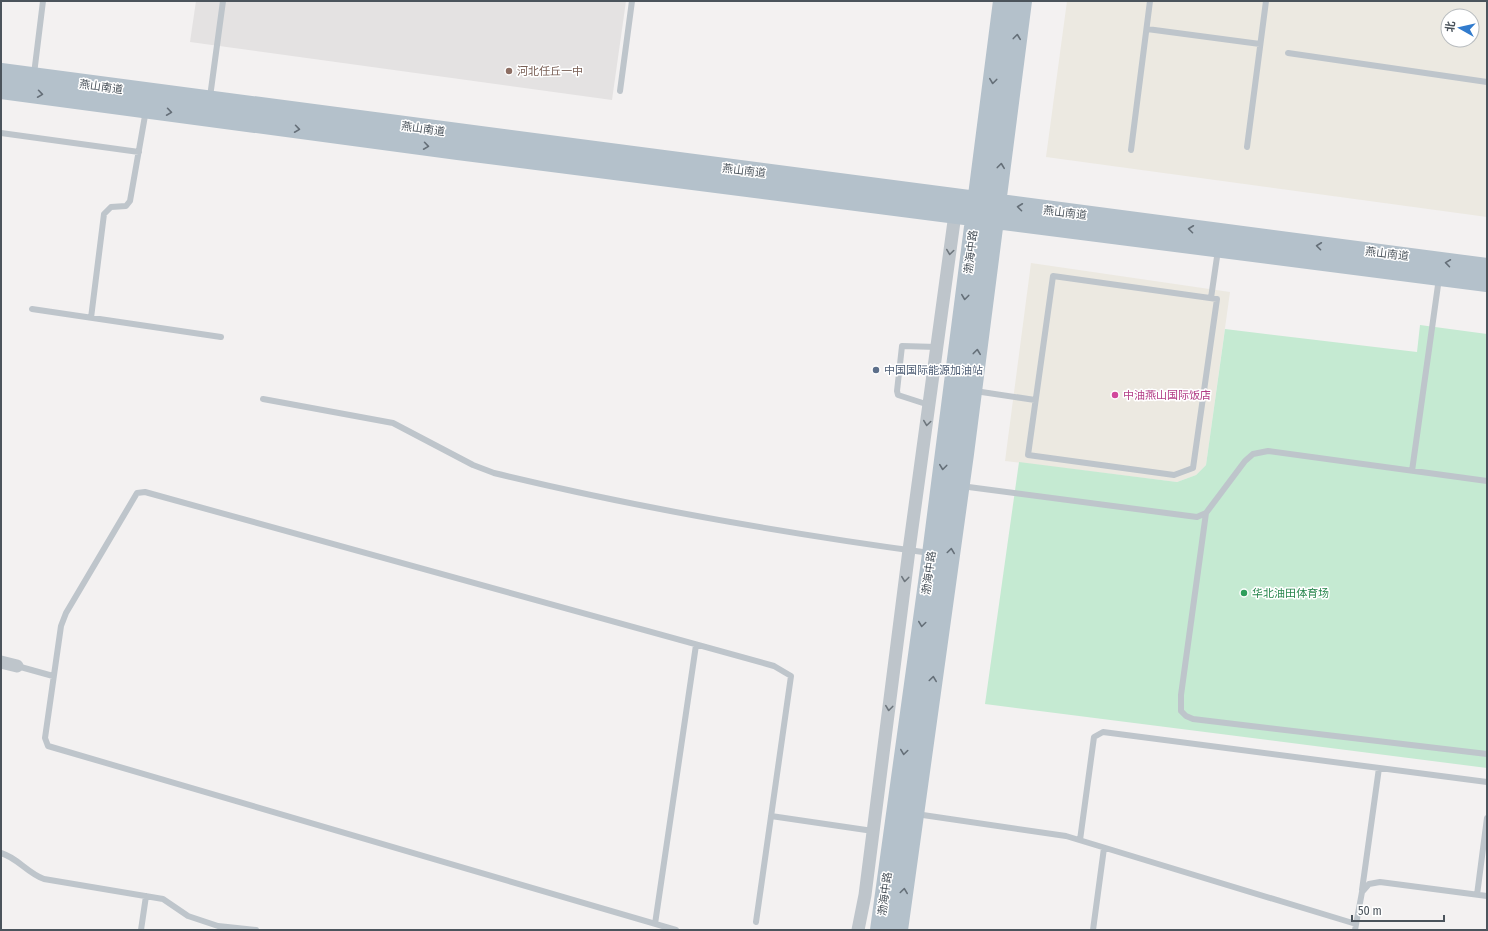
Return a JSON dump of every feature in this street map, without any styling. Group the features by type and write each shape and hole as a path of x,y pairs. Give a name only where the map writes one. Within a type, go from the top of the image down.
{"main road":[{"path":"986,210 1003,1"},
{"path":"986,210 1022,1"},
{"name":"燕山南道","path":"1,73 986,210 1219,247 1487,282"},
{"name":"燕山南道","path":"1,89 955,214 986,210 1487,268"},
{"name":"渤海中路","path":"898,930 972,391 986,210"},
{"name":"渤海中路","path":"880,930 932,554 986,210"}],"street":[{"path":"858,930 865,895 909,550 955,214"},
{"path":"1,662 17,666"}],"lane":[{"path":"34,78 43,1"},
{"path":"209,101 223,1"},
{"path":"620,91 632,1"},
{"path":"1131,150 1150,1"},
{"path":"1247,146 1266,1"},
{"path":"1147,29 1260,44"},
{"path":"1288,53 1487,82"},
{"path":"91,318 104,214 110,207 126,206 130,201 146,109"},
{"path":"1,133 139,152"},
{"path":"1211,298 1219,247"},
{"path":"1053,276 1217,299 1193,468 1174,476 1028,455 1035,400 1053,276"},
{"path":"1412,471 1439,276"},
{"path":"32,309 221,337"},
{"path":"929,405 898,395 897,391 902,346 937,348"},
{"path":"972,391 1035,400"},
{"path":"263,399 393,423 473,465 509,476 639,506 799,535 932,554"},
{"path":"960,486 1197,517 1206,513 1245,462 1254,454 1268,451 1487,481"},
{"path":"676,930 48,746 45,738 58,637 66,613 137,493 145,492 774,666 791,676 756,922"},
{"path":"1206,513 1181,695 1181,711 1186,716 1487,754"},
{"path":"655,924 696,645"},
{"path":"17,666 53,676"},
{"path":"1080,840 1094,737 1102,732 1487,782"},
{"path":"914,813 1066,836 1356,927 1379,768"},
{"path":"771,816 873,831"},
{"path":"1477,895 1487,818"},
{"path":"1092,930 1104,848"},
{"path":"1,853 9,855 36,876 44,879 163,899 188,916 218,926 256,930"},
{"path":"1362,892 1369,884 1380,882 1487,896"},
{"path":"141,930 146,896"}],"shaded area":[{"name":"河北任丘一中","path":"196,1 626,1 612,100 190,42"},
{"path":"1067,1 1487,1 1487,217 1046,157"},
{"name":"中油燕山国际饭店","path":"1031,263 1230,292 1206,465 1196,475 1177,482 1005,461"}],"green space":[{"name":"华北油田体育场","path":"1420,325 1487,334 1487,768 985,704 1019,462 1177,482 1196,475 1206,465 1225,329 1417,352"}],"place":[{"name":"河北任丘一中","path":"509,71"},
{"name":"中国国际能源加油站","path":"876,370"},
{"name":"中油燕山国际饭店","path":"1115,395"},
{"name":"华北油田体育场","path":"1244,593"}]}
